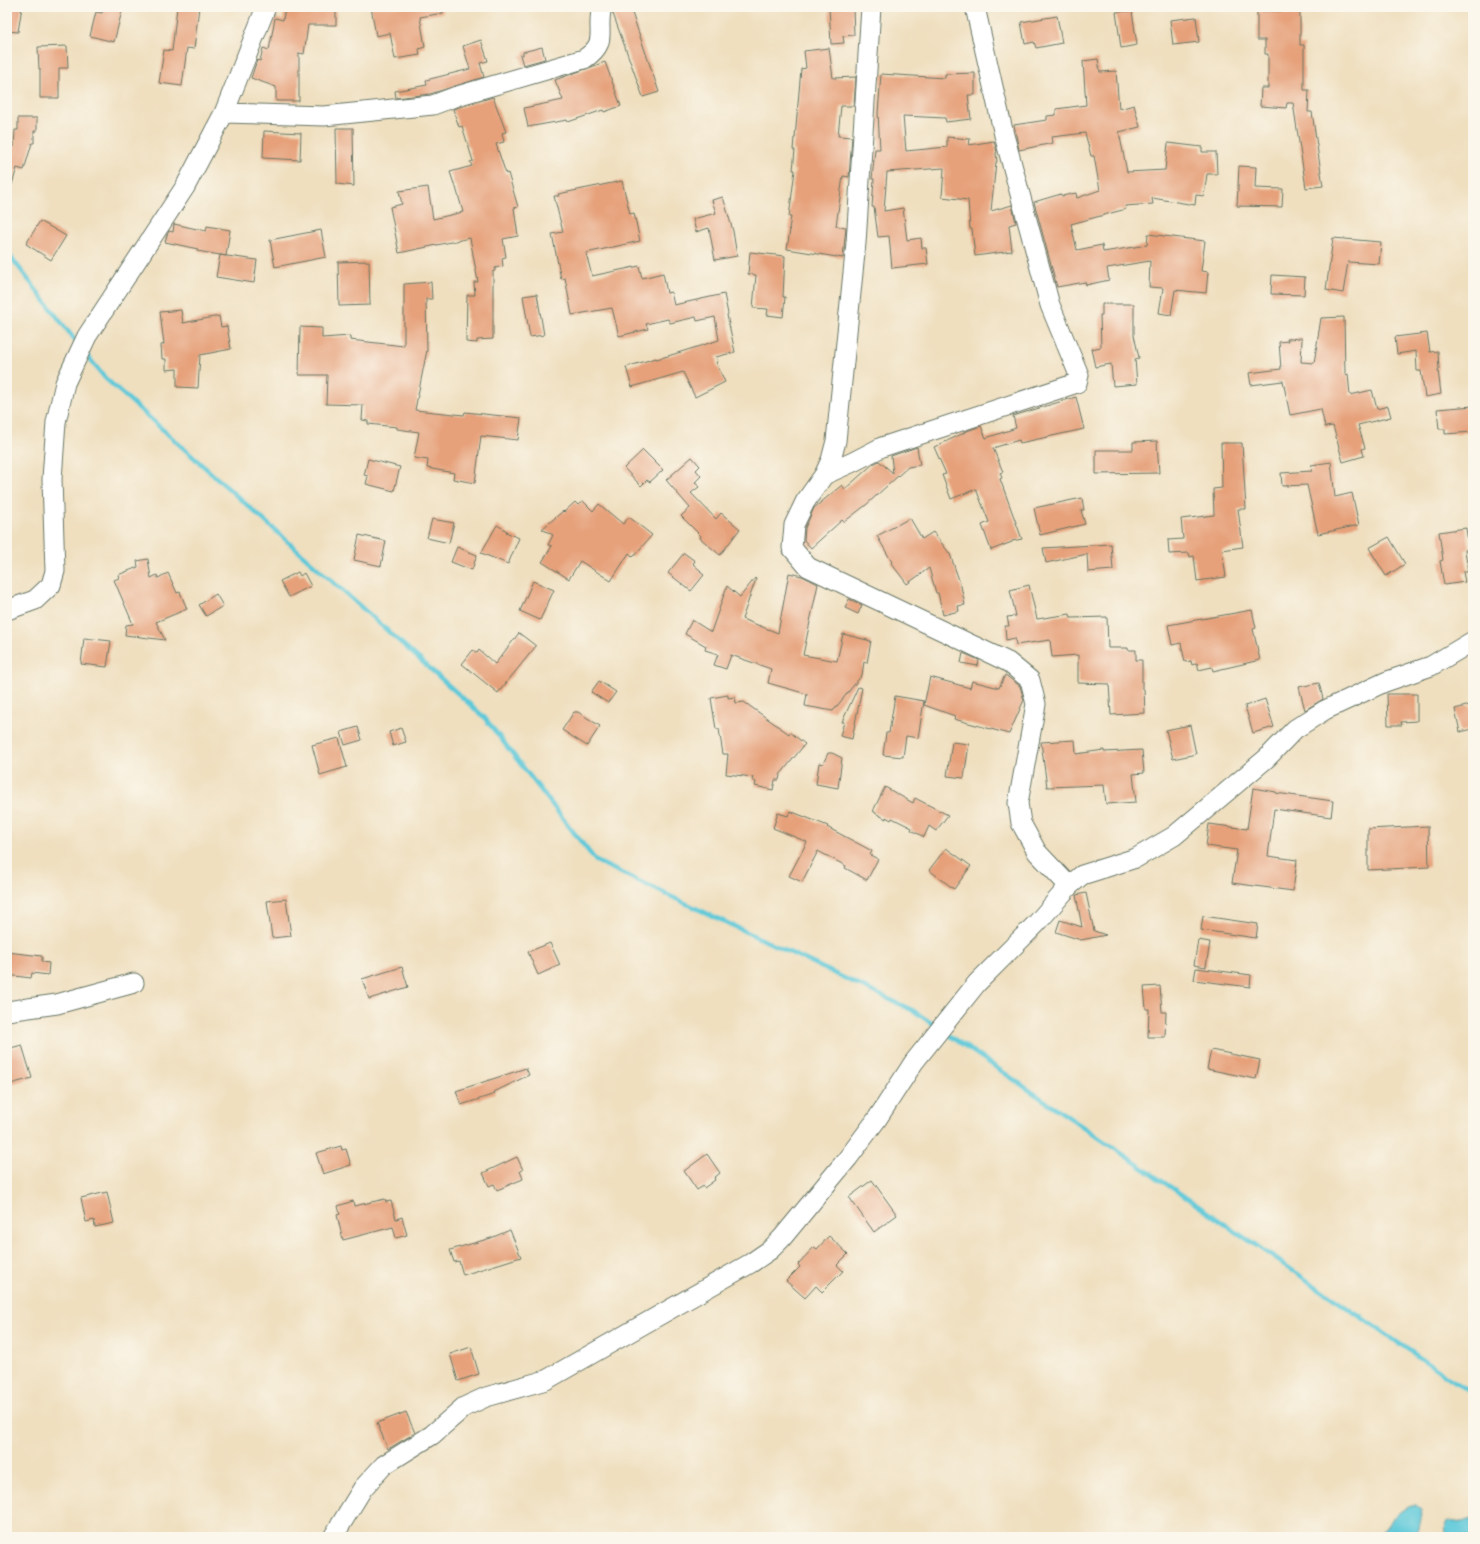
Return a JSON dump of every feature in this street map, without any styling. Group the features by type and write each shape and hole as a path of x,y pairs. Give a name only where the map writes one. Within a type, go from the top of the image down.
{"street":[{"path":"7,610 35,600 51,585 54,571 52,479 56,422 65,383 87,336 185,187 224,113 266,7"},
{"path":"224,113 324,116 433,106 457,96 584,60 594,53 600,44 602,7"},
{"path":"871,7 856,243 836,441 824,475 805,502 794,525 792,548 808,568 1008,662 1030,680 1036,704 1018,803 1021,823 1038,852 1069,886"},
{"path":"824,475 882,447 1077,383 1079,375 1050,305 1004,135 975,7"},
{"path":"333,1537 364,1488 384,1465 432,1435 464,1407 486,1397 546,1380 751,1263 770,1250 782,1238 848,1158 877,1119 914,1062 977,983 1037,923 1069,886 1082,875 1136,858 1174,836 1267,758 1295,729 1319,714 1385,682 1431,666 1473,641"},
{"path":"7,1011 58,1004 134,984"}],"water":[{"path":"1411,1505 1416,1505 1422,1510 1416,1537 1397,1537 1394,1535 1390,1537 1379,1537 1393,1518"},
{"path":"1473,1519 1473,1537 1448,1537 1446,1533 1446,1522 1449,1520 1463,1522"}],"building":[{"path":"9,7 22,7 18,32 7,31"},
{"path":"104,7 123,7 114,42 90,36 96,12 102,13"},
{"path":"177,7 199,7 194,49 187,48 182,86 159,83 164,50 172,51"},
{"path":"285,7 336,7 336,25 308,25 304,54 299,53 299,101 276,101 276,87 251,78 257,60 260,61 263,48 269,50 275,18 283,20"},
{"path":"371,7 442,7 443,13 420,17 425,47 419,49 420,55 395,59 390,33 376,36"},
{"path":"613,7 630,7 659,92 643,97 612,11"},
{"path":"829,7 853,7 854,35 843,36 844,43 831,44"},
{"path":"1132,11 1137,45 1121,48 1116,12"},
{"path":"1257,11 1300,11 1300,45 1304,45 1304,90 1309,90 1308,112 1312,112 1323,186 1306,188 1293,103 1287,103 1286,108 1260,106 1261,88 1268,88 1268,54 1265,54 1265,40 1257,40"},
{"path":"1057,16 1062,43 1036,48 1034,42 1025,44 1021,22"},
{"path":"1196,17 1199,42 1173,45 1170,20"},
{"path":"481,40 488,61 480,63 484,77 430,94 396,98 395,91 427,85 426,80 470,69 463,46"},
{"path":"67,46 68,68 59,68 59,98 40,98 38,47"},
{"path":"542,47 545,59 523,65 520,55 523,55 523,52"},
{"path":"829,48 833,78 856,77 854,106 841,106 838,136 852,137 849,177 843,176 836,226 846,227 843,258 787,249 791,217 789,217 795,170 793,170 795,150 793,150 801,69 806,68 804,51"},
{"path":"1098,59 1100,72 1116,71 1119,109 1134,105 1140,127 1119,132 1127,172 1165,170 1168,143 1202,147 1202,152 1216,152 1217,174 1207,174 1204,196 1196,195 1195,205 1152,198 1153,204 1125,206 1126,209 1071,224 1077,250 1102,245 1103,252 1147,245 1148,234 1205,241 1201,271 1208,272 1206,293 1175,290 1171,315 1159,313 1163,288 1149,287 1150,261 1107,268 1109,280 1086,285 1085,282 1057,287 1034,202 1061,194 1062,196 1076,193 1077,198 1100,190 1094,156 1091,156 1085,133 1052,137 1053,143 1019,150 1014,125 1047,120 1047,116 1056,115 1056,109 1086,105 1083,61"},
{"path":"605,62 621,106 604,112 603,110 568,122 567,120 528,127 524,108 563,100 555,80"},
{"path":"975,73 975,95 968,95 971,119 946,122 945,118 903,116 906,151 947,147 947,137 970,139 969,145 994,141 997,152 997,162 991,211 1012,205 1016,223 1009,225 1012,251 975,256 972,229 970,229 968,200 942,197 944,168 887,172 884,211 903,208 907,240 921,238 922,248 926,248 928,264 892,268 889,236 878,237 874,207 872,207 874,179 872,179 875,149 880,149 878,113 881,74 945,78 945,74"},
{"path":"493,97 506,132 502,133 504,142 496,144 506,174 508,173 518,207 514,208 518,236 503,239 506,257 502,258 503,266 495,268 495,271 493,271 493,339 477,340 477,343 466,342 467,295 475,295 474,282 478,282 470,238 399,253 390,207 402,204 399,191 428,187 433,219 463,212 450,172 472,166 470,162 473,161 462,126 459,127 453,109"},
{"path":"18,118 37,118 37,131 34,131 34,143 32,143 24,170 17,168 10,191 7,191 7,144 14,147 15,130 18,130"},
{"path":"336,128 353,128 354,186 337,184"},
{"path":"264,131 301,133 300,160 263,158"},
{"path":"1239,166 1256,167 1255,188 1283,189 1282,207 1237,206"},
{"path":"622,181 630,214 634,213 640,241 586,253 592,276 639,266 642,278 663,273 667,293 671,292 674,305 724,294 735,352 716,357 718,362 716,362 725,382 695,397 683,372 632,387 626,367 719,340 715,317 697,321 696,317 670,323 668,319 646,324 648,329 619,336 612,308 572,315 565,278 561,279 552,234 563,232 554,196"},
{"path":"723,197 733,231 737,256 715,260 709,228 696,232 693,219 716,213 712,200"},
{"path":"40,221 66,236 51,260 26,244"},
{"path":"174,224 206,231 207,226 230,230 226,256 197,251 198,249 165,242 169,231 173,232"},
{"path":"321,230 326,257 275,267 270,240"},
{"path":"1333,238 1381,242 1379,264 1348,262 1343,293 1326,290"},
{"path":"750,252 785,256 783,297 785,297 783,317 767,315 768,309 753,308 756,275 748,274"},
{"path":"220,255 257,260 254,283 216,277"},
{"path":"369,261 370,305 339,306 338,262"},
{"path":"1272,275 1305,277 1304,295 1271,294"},
{"path":"431,282 432,299 426,299 427,350 415,410 464,415 465,412 521,418 518,440 481,436 475,483 453,479 454,473 427,468 428,460 414,458 419,432 397,429 397,427 368,424 368,421 362,420 363,405 326,404 327,375 299,375 300,327 322,328 322,338 350,336 350,340 404,346 404,284"},
{"path":"537,294 544,335 530,337 523,296"},
{"path":"1102,304 1134,304 1134,335 1139,358 1135,359 1137,384 1113,386 1111,364 1095,367 1091,349 1101,347 1100,315 1102,315"},
{"path":"181,310 183,323 219,316 221,327 227,326 231,349 200,355 198,388 177,387 177,369 166,370 166,359 162,359 161,345 164,344 160,312"},
{"path":"1344,317 1345,375 1348,374 1350,395 1372,390 1377,409 1388,406 1391,417 1358,425 1365,448 1362,449 1364,456 1343,462 1333,426 1325,427 1321,409 1290,415 1283,381 1251,385 1249,373 1281,369 1279,342 1288,341 1287,339 1302,338 1301,362 1314,363 1321,318"},
{"path":"1427,333 1430,352 1438,351 1438,370 1441,394 1425,397 1421,371 1417,371 1416,351 1397,354 1395,337"},
{"path":"1076,397 1084,429 1020,443 1019,440 993,448 1003,472 1000,473 1002,478 1000,479 1022,539 1012,541 991,550 982,525 989,522 976,489 951,499 942,475 946,474 934,447 964,432 981,426 986,438 1016,428 1013,416"},
{"path":"1473,406 1473,432 1445,434 1445,429 1439,429 1437,409"},
{"path":"1157,441 1159,473 1096,474 1096,450 1133,450 1133,442"},
{"path":"1221,443 1242,443 1246,509 1238,509 1243,547 1222,550 1226,577 1197,581 1194,556 1190,557 1189,553 1169,554 1168,540 1183,539 1181,519 1214,515 1213,489 1222,488"},
{"path":"917,447 920,465 908,467 866,505 844,522 842,520 811,548 804,540 805,528 814,508 842,485 845,489 873,464 879,461 893,473 891,456"},
{"path":"643,450 663,470 650,482 647,480 641,486 624,468"},
{"path":"692,457 700,466 696,470 701,476 695,482 699,487 691,493 716,519 721,513 740,529 720,555 700,538 701,536 681,516 690,508 666,480"},
{"path":"368,459 400,467 394,491 366,484 368,476 364,475"},
{"path":"1331,462 1335,497 1352,493 1359,525 1318,534 1307,485 1282,486 1281,473 1312,471 1311,465"},
{"path":"1082,498 1084,510 1081,510 1085,524 1040,535 1034,508"},
{"path":"583,501 593,511 599,504 623,524 629,517 652,535 633,557 629,553 611,581 580,561 569,579 542,562 552,546 548,545 553,535 542,529 575,502 578,505"},
{"path":"910,518 922,539 933,532 950,554 961,586 965,605 958,606 959,611 943,615 938,593 936,593 929,568 907,584 891,563 892,562 877,536"},
{"path":"432,519 454,523 449,543 427,538"},
{"path":"497,525 507,531 506,532 519,538 508,564 481,553"},
{"path":"1466,528 1469,549 1465,550 1468,572 1463,572 1465,582 1444,585 1440,561 1443,560 1439,532"},
{"path":"359,535 386,541 381,566 354,560"},
{"path":"1389,537 1405,564 1386,576 1369,548"},
{"path":"1111,544 1113,570 1088,572 1087,554 1046,563 1043,548"},
{"path":"457,547 477,555 472,570 451,562"},
{"path":"684,553 695,561 693,564 704,575 691,591 668,573"},
{"path":"148,559 151,578 157,575 158,578 168,573 177,593 180,592 187,609 156,622 165,640 125,635 126,625 133,624 114,580 119,578 118,575 138,567 137,561"},
{"path":"298,572 300,576 304,573 311,586 289,597 280,581"},
{"path":"789,573 802,576 818,584 803,655 837,661 843,634 871,641 867,663 864,662 862,675 833,711 805,706 807,694 768,683 771,669 731,655 726,669 714,665 718,654 705,650 706,646 685,634 692,620 711,632 727,586 740,597 755,578 756,579 742,619 778,633"},
{"path":"533,581 554,590 540,620 520,611"},
{"path":"1029,585 1037,619 1070,614 1071,618 1107,617 1108,648 1128,648 1128,650 1136,650 1136,660 1142,660 1142,689 1144,689 1145,713 1111,715 1109,684 1078,683 1078,655 1052,657 1050,640 1016,645 1015,638 1006,640 1005,626 1009,626 1007,617 1016,616 1010,590"},
{"path":"216,594 223,606 206,616 199,605"},
{"path":"849,599 862,605 858,614 845,608"},
{"path":"1252,610 1256,628 1253,629 1260,660 1213,671 1212,667 1199,670 1197,663 1192,665 1191,661 1185,662 1181,643 1172,645 1168,625"},
{"path":"519,633 536,646 498,693 462,664 473,650 477,653 479,650 495,664"},
{"path":"84,638 111,641 107,667 81,664"},
{"path":"963,653 979,660 978,666 961,663"},
{"path":"1005,675 1020,686 1024,700 1009,734 954,719 955,716 924,705 930,677 970,688 972,681 999,688"},
{"path":"599,681 616,692 608,703 591,692"},
{"path":"1319,683 1323,699 1305,710 1299,687"},
{"path":"858,687 862,688 852,739 840,736 844,722 842,722"},
{"path":"1387,694 1417,694 1417,721 1401,722 1402,725 1388,725"},
{"path":"728,695 728,698 735,697 736,703 744,702 789,734 790,732 805,744 780,775 779,780 775,780 773,790 755,786 756,782 752,780 753,777 726,774 728,754 723,754 719,729 716,729 711,698"},
{"path":"895,696 924,701 918,738 906,736 903,757 883,755 886,733 889,733"},
{"path":"1265,699 1274,727 1253,733 1245,706"},
{"path":"1470,705 1473,716 1473,729 1460,732 1455,709"},
{"path":"574,712 578,712 600,726 587,746 562,730"},
{"path":"1190,725 1196,754 1173,759 1166,730"},
{"path":"358,727 362,740 345,745 341,732"},
{"path":"401,728 406,742 393,746 389,732"},
{"path":"339,738 347,767 320,775 312,745"},
{"path":"1075,740 1076,754 1104,750 1104,752 1142,750 1144,773 1133,774 1136,802 1106,804 1104,785 1047,787 1041,742"},
{"path":"952,742 969,744 964,778 947,776"},
{"path":"828,753 832,753 842,758 838,788 816,784 819,763 823,764"},
{"path":"885,787 913,803 915,798 948,815 936,831 929,826 924,837 911,830 912,828 892,818 891,820 886,817 886,819 873,811"},
{"path":"1253,788 1276,793 1333,801 1331,817 1274,809 1268,856 1297,860 1293,891 1232,883 1237,850 1206,846 1209,824 1247,829"},
{"path":"790,811 828,826 827,827 872,851 870,855 878,859 867,880 845,868 846,866 818,851 802,882 789,876 807,842 773,828 778,813 788,816"},
{"path":"1428,826 1429,867 1368,870 1368,829"},
{"path":"946,848 971,866 954,889 929,870"},
{"path":"1086,893 1094,931 1106,935 1081,940 1056,932 1060,920 1082,927 1076,895"},
{"path":"286,899 291,936 272,938 267,901"},
{"path":"1203,916 1258,924 1256,938 1201,930"},
{"path":"1198,940 1210,942 1206,967 1194,965"},
{"path":"550,943 560,965 538,975 528,952"},
{"path":"7,952 42,956 42,962 49,963 48,975 32,973 31,978 7,975"},
{"path":"402,967 408,987 369,999 362,979"},
{"path":"1196,968 1251,975 1250,987 1194,980"},
{"path":"1160,986 1162,1012 1166,1012 1165,1037 1148,1037 1149,1009 1146,1009 1144,987"},
{"path":"22,1045 32,1078 7,1085 7,1049"},
{"path":"1211,1050 1260,1060 1256,1079 1207,1069"},
{"path":"526,1068 529,1075 494,1092 495,1094 461,1105 456,1091"},
{"path":"341,1146 342,1150 346,1149 351,1165 323,1174 316,1153"},
{"path":"707,1154 720,1173 714,1178 715,1180 704,1188 703,1186 697,1190 684,1171"},
{"path":"517,1157 523,1170 520,1171 523,1179 497,1190 494,1184 489,1186 483,1173"},
{"path":"872,1180 897,1215 874,1232 849,1197"},
{"path":"107,1192 114,1223 95,1227 94,1220 86,1222 81,1198"},
{"path":"385,1199 386,1202 391,1201 396,1219 402,1217 407,1235 396,1238 393,1227 343,1240 337,1215 340,1214 338,1206 353,1201 354,1206"},
{"path":"510,1230 521,1257 463,1275 459,1261 454,1262 450,1250 491,1238"},
{"path":"829,1236 848,1254 837,1265 843,1271 822,1292 816,1286 805,1298 786,1281 800,1267 798,1264 814,1247 817,1249"},
{"path":"471,1347 479,1374 458,1381 450,1354"},
{"path":"406,1412 415,1433 388,1449 377,1423"}],"waterway":[{"path":"7,252 78,344"},
{"path":"85,353 105,378 484,717 596,861 914,1011 937,1027"},
{"path":"943,1031 1473,1394"}]}
